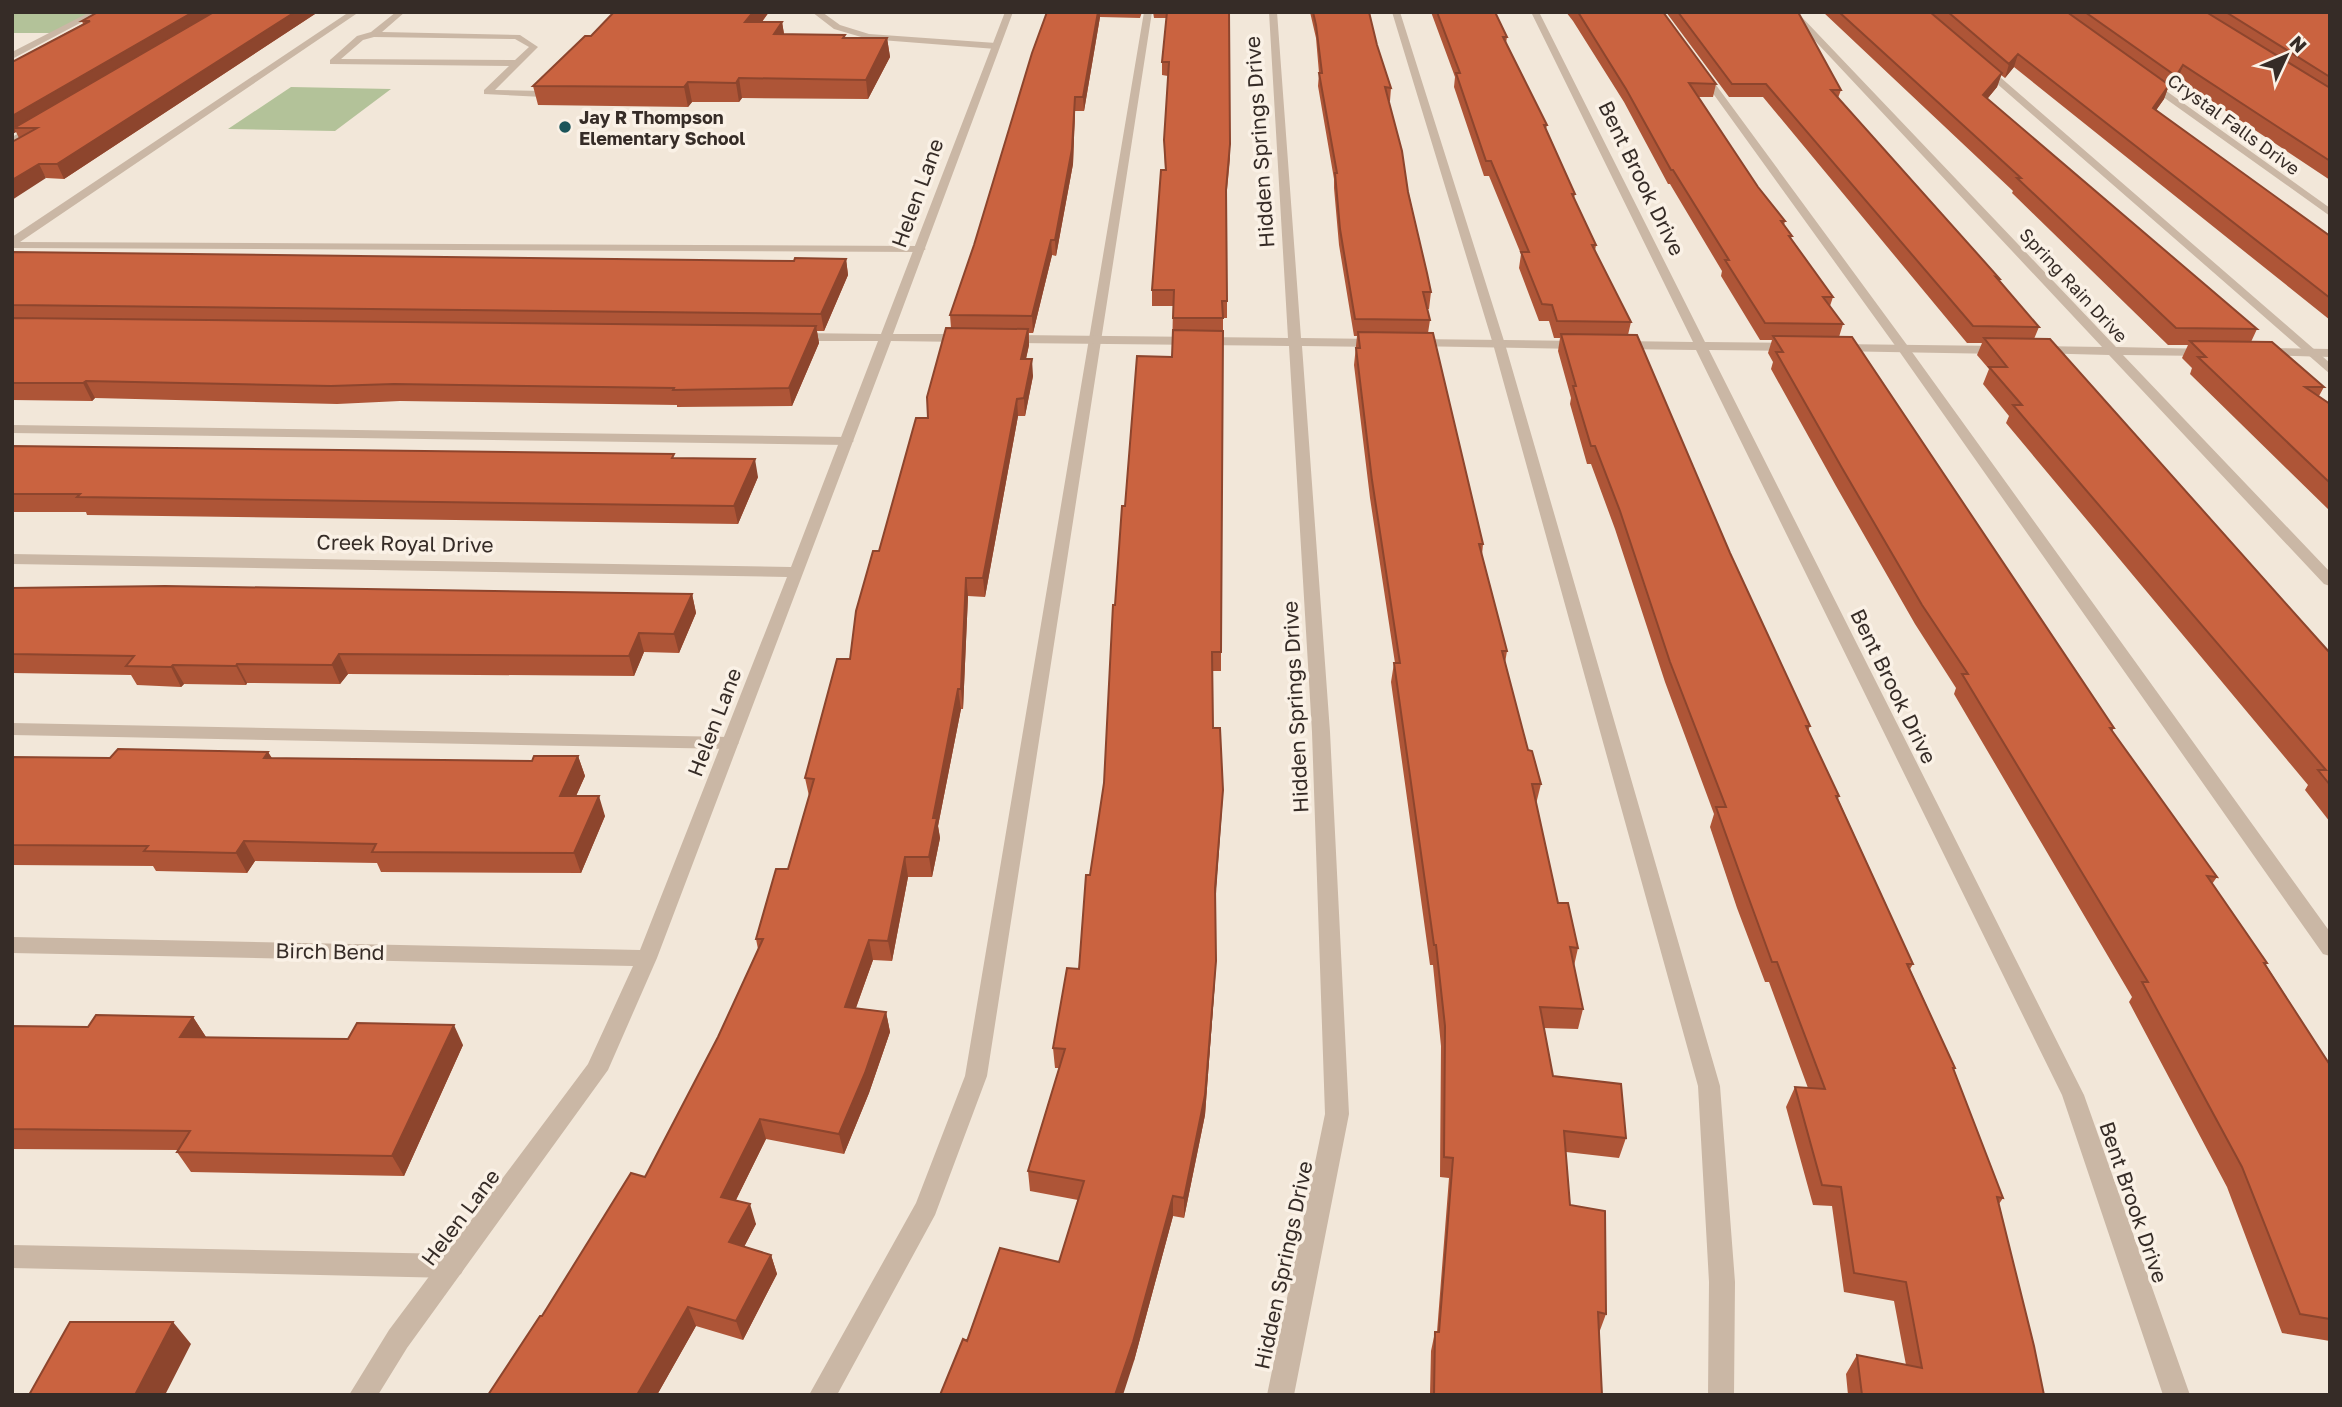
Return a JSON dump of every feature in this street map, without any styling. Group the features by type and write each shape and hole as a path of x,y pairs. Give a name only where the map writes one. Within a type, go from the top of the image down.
{"street":[{"path":"12,56 97,12"},
{"path":"12,244 355,12"},
{"path":"374,34 401,12"},
{"path":"816,12 837,27 868,36 996,46"},
{"name":"Helen Lane","path":"362,1395 398,1339 597,1070 647,958 887,338 1009,12"},
{"path":"822,1395 926,1207 976,1076 1148,12"},
{"name":"Hidden Springs Drive","path":"1273,12 1321,732 1337,1114 1280,1395"},
{"path":"1396,12 1499,344 1709,1086 1722,1282 1721,1395"},
{"name":"Bent Brook Drive","path":"1535,12 2073,1095 2177,1395"},
{"name":"Spring Rain Drive","path":"1792,12 2330,582"},
{"path":"515,63 334,62 360,38 374,34 517,37 534,47 487,92 543,94"},
{"path":"1692,57 1903,348 2330,948"},
{"path":"1971,57 2330,370"},
{"name":"Crystal Falls Drive","path":"2141,76 2330,213"},
{"path":"12,141 47,121"},
{"path":"12,244 920,249"},
{"path":"789,337 2217,352"},
{"path":"2244,352 2330,353"},
{"path":"12,429 847,441"},
{"name":"Creek Royal Drive","path":"12,559 797,572"},
{"path":"12,729 730,743"},
{"name":"Birch Bend","path":"12,945 647,958"},
{"path":"12,1256 452,1266"}],"green space":[{"path":"12,12 92,12 52,33 12,33"},
{"path":"291,87 391,89 335,131 228,129"}],"building":[{"path":"98,12 193,12 12,116 12,62 90,21 82,21"},
{"path":"214,12 295,12 57,164 39,164 12,180 12,142 37,128 14,128"},
{"path":"614,12 753,12 745,22 782,22 774,34 887,38 866,80 739,78 736,83 688,82 684,87 533,86 585,36 591,36"},
{"path":"1047,12 1098,12 1083,97 1075,97 1072,149 1055,240 1051,240 1032,316 950,315 1032,53"},
{"path":"1167,12 1229,12 1227,301 1222,301 1223,318 1173,318 1174,290 1152,290 1161,170 1166,170 1164,140 1169,62 1162,62"},
{"path":"1313,12 1369,12 1391,88 1385,87 1402,151 1408,192 1431,292 1423,292 1430,320 1355,319 1340,229 1337,173 1319,73 1322,73"},
{"path":"1437,12 1495,12 1507,37 1503,37 1547,125 1544,125 1596,245 1592,245 1631,322 1557,321 1552,305 1542,304 1521,252 1529,252 1491,161 1486,161 1456,73 1460,73"},
{"path":"1578,12 1663,12 1716,84 1689,83 1758,187 1785,221 1781,221 1792,236 1789,236 1833,297 1823,297 1843,324 1765,323"},
{"path":"1678,12 1798,12 1841,90 1831,90 1999,278 1996,277 2039,327 1973,326 1766,84 1732,84"},
{"path":"1839,12 1930,12 2002,73 1983,95 2257,329 2176,328 2017,178 2021,178"},
{"path":"1948,12 2067,12 2169,85 2153,108 2330,236 2330,298 2018,54 2009,64"},
{"path":"2085,12 2206,12 2330,88 2330,161 2183,65 2176,76"},
{"path":"2226,12 2330,12 2330,77"},
{"path":"12,252 794,261 795,258 846,259 821,314 12,305"},
{"path":"12,318 816,326 789,388 673,390 674,388 394,384 331,386 86,381 12,383"},
{"path":"946,328 1028,329 1021,359 1032,359 1024,398 1017,399 983,578 966,578 961,689 958,689 933,818 937,818 929,857 905,857 888,941 869,940 845,1007 886,1012 865,1073 839,1134 760,1119 721,1197 750,1204 729,1242 771,1255 736,1321 688,1307 637,1395 488,1395 542,1316 631,1173 645,1177 718,1037 763,939 756,939 776,869 788,869 814,779 805,778 837,659 850,659 856,611 873,551 879,551 916,418 928,418 927,397"},
{"path":"1173,330 1223,331 1221,652 1212,652 1213,728 1220,728 1223,790 1215,888 1216,961 1205,1095 1184,1198 1173,1196 1133,1342 1115,1395 940,1395 963,1339 967,1341 1000,1248 1059,1262 1084,1181 1028,1171 1065,1049 1053,1048 1067,968 1079,969 1086,875 1090,875 1104,783 1113,605 1122,506 1125,506 1137,356 1172,357"},
{"path":"1358,332 1433,333 1483,544 1479,544 1507,651 1502,651 1528,750 1532,751 1541,784 1532,784 1558,903 1568,903 1578,948 1570,947 1583,1009 1540,1007 1553,1076 1621,1084 1626,1138 1564,1131 1570,1205 1605,1211 1606,1314 1598,1312 1602,1395 1434,1395 1435,1332 1439,1332 1453,1158 1444,1157 1445,1026 1436,945 1394,663 1400,663 1372,480 1356,348 1360,348"},
{"path":"1561,334 1637,335 1730,553 1810,726 1806,726 1913,964 1907,964 1955,1068 2003,1198 1997,1197 2044,1395 1862,1395 1857,1355 1922,1368 1906,1282 1854,1273 1841,1187 1822,1185 1795,1087 1825,1089 1777,962 1772,962 1716,807 1726,807 1670,662 1620,511 1595,446 1591,446"},
{"path":"1773,336 1852,337 2114,728 2110,728 2217,877 2207,876 2267,963 2264,963 2330,1065 2330,1319 2300,1314 2242,1167 2142,982 2148,982 1962,674 1968,674 1922,605 1842,468 1776,352 1783,352"},
{"path":"1984,338 2050,339 2330,653 2330,785 2318,770 2326,770 2013,405 2022,405 1989,367 2007,367"},
{"path":"2190,341 2272,342 2324,387 2305,387 2330,404 2330,483 2198,357 2206,357"},
{"path":"12,446 674,454 672,458 755,459 734,506 77,497 80,494 12,494"},
{"path":"165,586 692,594 674,634 639,633 629,656 339,654 332,665 237,664 171,667 126,666 134,656 12,654 12,588"},
{"path":"118,749 268,752 264,758 532,761 534,756 578,756 560,796 599,796 574,853 372,852 376,844 244,841 236,853 144,851 148,846 12,845 12,757 110,758"},
{"path":"96,1015 193,1017 180,1037 348,1039 357,1023 454,1025 392,1156 177,1152 190,1131 12,1129 12,1026 88,1027"},
{"path":"70,1322 173,1322 135,1395 29,1395"}],"place":[{"name":"Jay R Thompson Elementary School","path":"565,127"}]}
